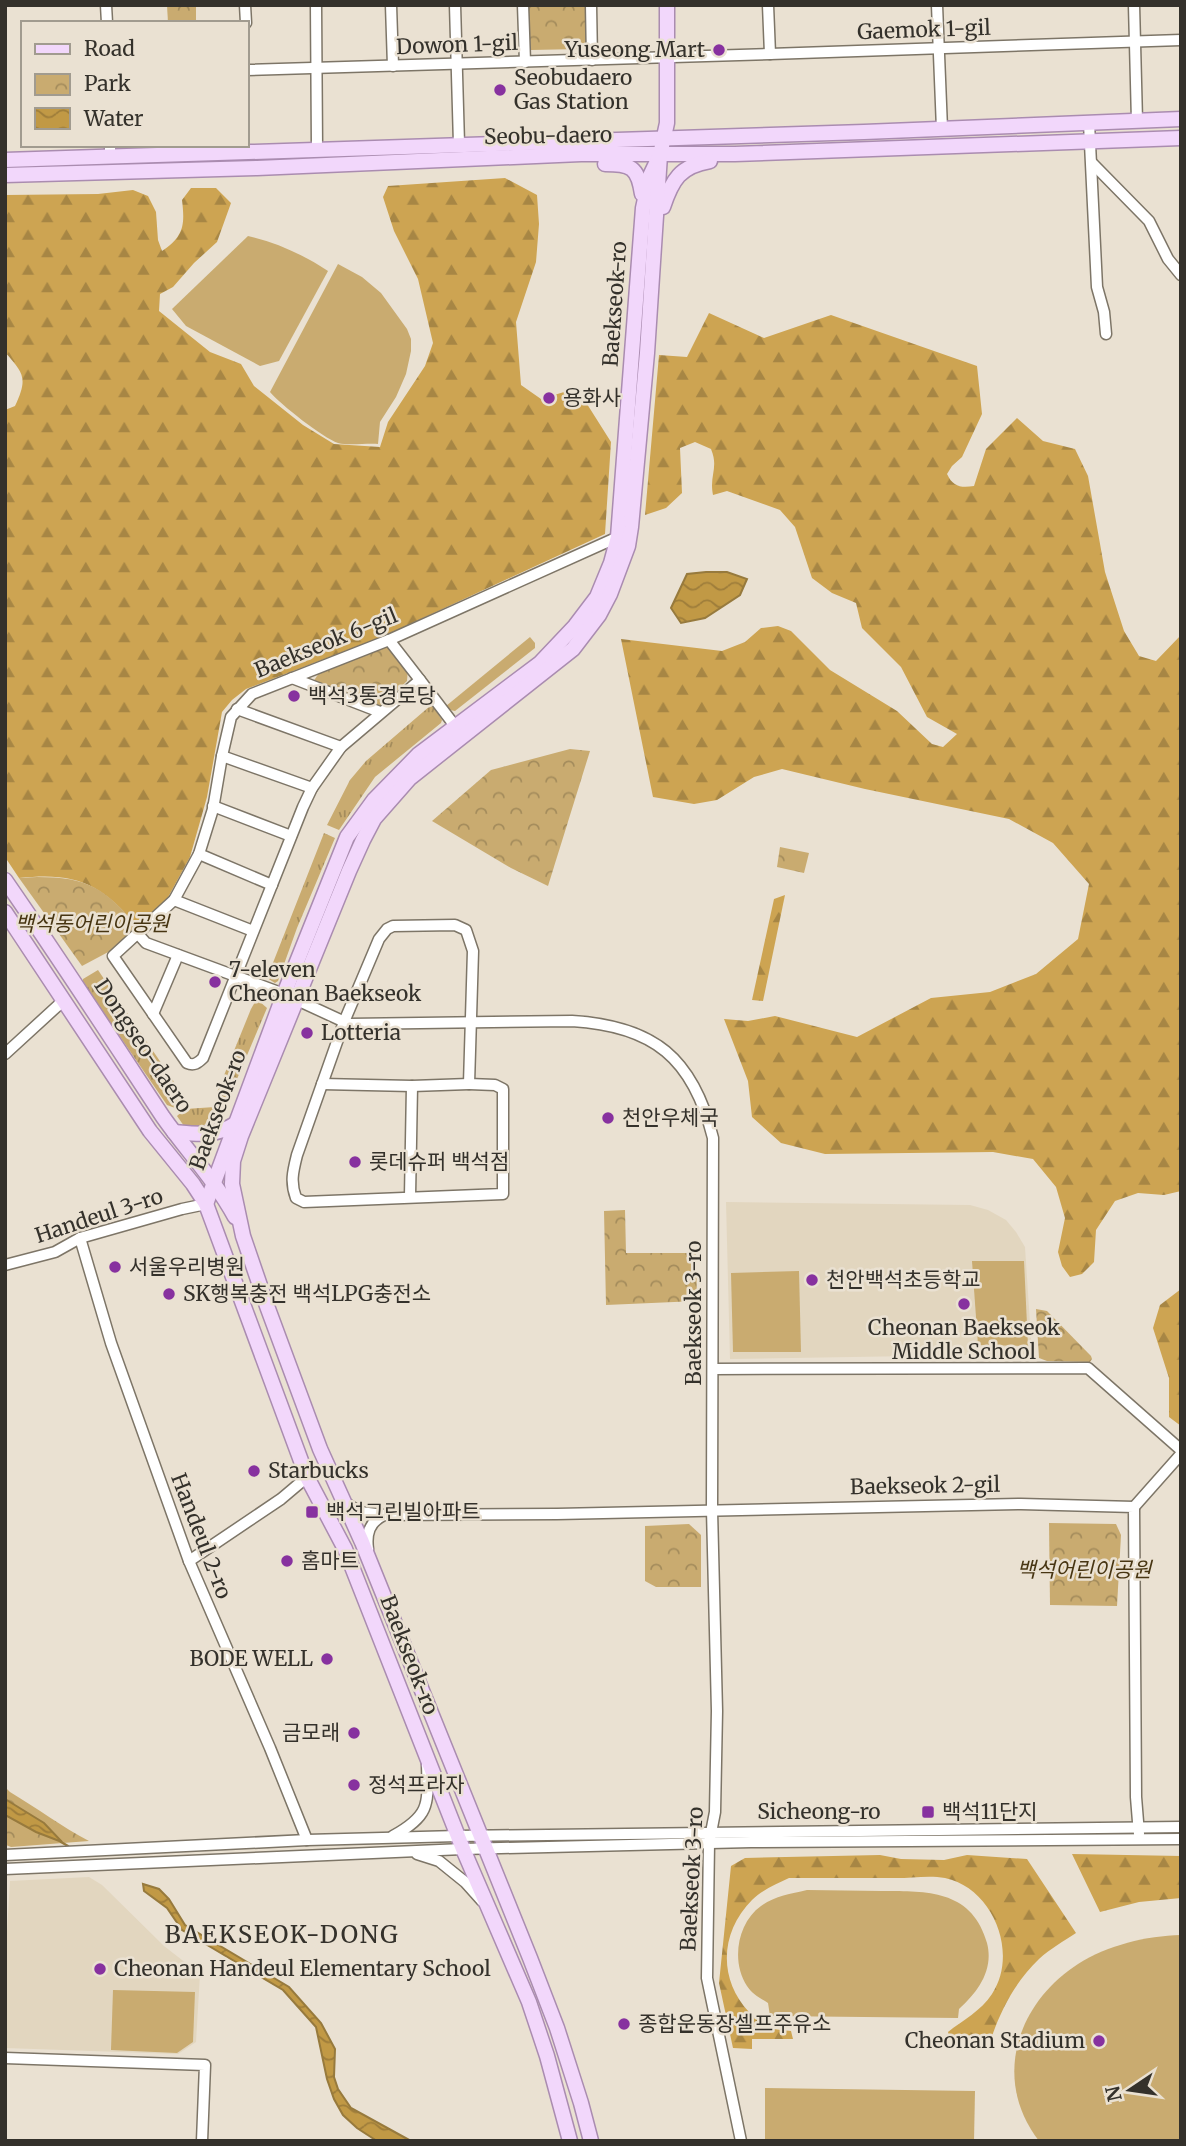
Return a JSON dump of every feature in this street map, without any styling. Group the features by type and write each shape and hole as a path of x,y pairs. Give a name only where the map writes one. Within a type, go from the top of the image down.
{"main road":[{"name":"Baekseok-ro","path":"591,2141 557,2028 368,1556 316,1438 243,1236 232,1184 233,1161 347,837 374,800 419,754 540,663 575,626 597,597 611,563 618,537 643,208 667,123 667,5"},
{"name":"Seobu-daero","path":"5,160 110,151 317,149 1181,119"},
{"name":"Seobu-daero","path":"5,175 257,168 581,154 734,154 1181,138"},
{"path":"581,154 601,164 621,164 635,171 640,177 643,208"},
{"path":"656,225 670,187 681,173 694,164 734,154"},
{"name":"Baekseok-ro","path":"570,2141 547,2056 532,2013 460,1842 345,1549 307,1476 206,1205 217,1186 234,1124 291,997 363,840 386,804 410,778 573,649 599,615 610,594 628,546 631,527 660,155"},
{"name":"Dongseo-daero","path":"5,880 174,1132 217,1186 235,1216 243,1236"},
{"name":"Dongseo-daero","path":"5,912 150,1131 194,1184 206,1205"},
{"path":"174,1132 214,1134 234,1124"},
{"path":"217,1186 233,1161"}],"street":[{"path":"316,5 317,149"},
{"path":"391,5 393,66"},
{"path":"455,5 459,144"},
{"path":"523,5 525,62"},
{"path":"591,5 592,60"},
{"path":"768,5 770,54"},
{"path":"937,5 942,129"},
{"path":"1134,5 1137,121"},
{"name":"Gaemok 1-gil","path":"668,58 1181,40"},
{"name":"Dowon 1-gil","path":"248,70 668,58"},
{"path":"1089,123 1097,287 1104,312 1106,334"},
{"path":"1091,163 1149,221 1168,259 1181,275"},
{"name":"Baekseok 6-gil","path":"237,709 252,694 389,640 618,537"},
{"path":"389,640 455,726"},
{"path":"292,678 380,712"},
{"path":"341,747 237,709 231,717 213,806 199,854 174,900 113,956 191,1065 197,1064 203,1058 312,788 341,747 420,680"},
{"path":"222,756 312,788"},
{"path":"213,806 291,836"},
{"path":"199,854 272,884"},
{"path":"174,900 253,931"},
{"path":"322,1084 469,1084 495,1085 503,1089 503,1194 304,1202 296,1198 292,1187 295,1164 322,1084 344,1021 379,939 393,926 455,925 466,930 473,951 469,1084"},
{"name":"Baekseok 3-ro","path":"138,934 146,943 291,997 349,1024 572,1021 625,1028 650,1039 666,1050 689,1075 703,1102 713,1138 712,1510 717,1711 715,1812 709,1843 707,1978 741,2141"},
{"path":"153,1014 178,955"},
{"path":"5,1054 64,1000"},
{"path":"410,1196 412,1086"},
{"name":"Handeul 3-ro","path":"5,1265 55,1252 80,1238 182,1209 206,1205"},
{"name":"Handeul 2-ro","path":"80,1238 111,1343 189,1561 307,1840"},
{"path":"714,1369 1088,1368 1181,1452 1134,1507 1136,1797 1139,1833"},
{"path":"189,1561 281,1499 307,1476"},
{"name":"Baekseok 2-gil","path":"344,1502 360,1512 384,1515 1021,1504 1134,1507"},
{"path":"368,1556 369,1528 384,1515"},
{"path":"390,1838 410,1827 422,1815 428,1798 427,1758"},
{"name":"Sicheong-ro","path":"460,1842 709,1843 1139,1833 1181,1827"},
{"name":"Sicheong-ro","path":"483,1842 712,1831 1139,1833 1181,1839"},
{"path":"5,1855 307,1840 390,1838 460,1842"},
{"path":"5,1869 408,1852 460,1842"},
{"path":"408,1852 439,1861 465,1882 488,1908"},
{"path":"5,2058 205,2065 202,2141"}],"shaded area":[{"path":"726,1202 970,1205 988,1210 1006,1220 1025,1247 1032,1354 730,1359"},
{"name":"Cheonan Handeul Elementary School","path":"89,1877 102,1885 164,1946 200,1974 196,2042 178,2054 5,2048 5,1965 10,1881"}],"green space":[{"path":"167,5 196,5 196,21 168,21"},
{"path":"526,5 586,5 585,47 531,50"},
{"path":"505,178 537,195 539,224 536,262 516,322 521,385 541,399 564,392 587,404 611,442 605,534 384,636 246,689 232,700 222,712 207,797 190,857 166,901 137,926 111,900 86,884 56,877 19,878 5,857 5,410 15,406 23,382 20,371 5,352 5,195 98,194 133,190 148,196 156,212 158,240 162,251 179,235 183,223 182,200 191,188 216,188 231,203 217,242 173,287 160,294 159,311 210,352 241,364 254,386 303,425 334,444 380,447 388,422 425,366 433,343 418,279 394,231 383,197 388,186"},
{"path":"248,236 290,250 328,271 279,361 260,366 186,326 172,309"},
{"path":"338,264 362,277 381,293 407,329 411,339 406,374 396,397 380,422 378,444 342,444 331,440 302,420 270,392"},
{"path":"709,313 764,338 831,315 977,366 982,414 962,457 947,474 952,482 958,486 974,486 986,449 1017,418 1043,441 1075,449 1088,476 1105,572 1124,631 1139,656 1156,661 1181,635 1181,1191 1164,1195 1138,1193 1115,1201 1096,1230 1094,1262 1082,1274 1070,1277 1062,1266 1058,1252 1065,1218 1056,1187 1033,1159 993,1152 825,1154 781,1143 752,1117 748,1081 724,1019 748,1021 775,1016 857,1037 931,998 990,992 1036,974 1078,939 1089,884 1053,843 1009,819 782,769 754,777 717,800 694,804 653,797 621,639 722,651 745,642 761,628 778,626 791,631 830,670 897,711 932,744 943,747 957,734 927,717 901,667 862,628 856,603 832,593 812,578 795,527 780,510 727,491 713,495 714,461 711,449 695,442 680,448 682,493 666,508 645,515 659,355 687,357"},
{"path":"530,637 535,648 455,711 446,706"},
{"path":"388,645 408,668 407,681 382,705 376,707 313,682 321,670"},
{"path":"433,706 442,720 441,723 375,777 339,830 327,825 350,780 366,761"},
{"path":"570,749 590,751 548,886 511,868 432,821 491,770"},
{"path":"324,833 335,838 275,983 267,978"},
{"path":"780,847 809,853 804,873 777,867"},
{"name":"백석동어린이공원","path":"19,878 70,879 94,887 115,902 137,926 112,950 82,966"},
{"path":"785,895 763,1001 752,1000 774,899"},
{"path":"98,970 187,1101 175,1108 167,1105 83,983 83,979"},
{"path":"259,1001 267,1008 226,1105 216,1095 251,1009 255,1002"},
{"path":"215,1107 220,1117 196,1129 184,1126 177,1116 185,1109"},
{"path":"625,1210 626,1253 696,1253 697,1301 606,1305 604,1211"},
{"path":"972,1261 1024,1261 1028,1346 978,1345"},
{"path":"799,1271 801,1352 733,1352 731,1273"},
{"path":"1181,1289 1181,1426 1169,1417 1169,1378 1153,1328 1160,1305"},
{"path":"1036,1309 1047,1311 1091,1356 1090,1362 1047,1361 1039,1358"},
{"name":"백석어린이공원","path":"1049,1523 1116,1524 1121,1535 1117,1606 1050,1605"},
{"path":"689,1524 701,1535 701,1587 656,1587 645,1581 645,1526"},
{"path":"5,1787 89,1841 11,1847 6,1845"},
{"path":"1072,1854 1181,1856 1181,1898 1139,1902 1100,1912"},
{"path":"880,1855 901,1859 944,1860 967,1855 1027,1859 1076,1933 1043,1955 1023,1977 999,2017 991,2039 950,2039 948,2032 983,2005 1000,1978 1002,1942 997,1924 976,1895 962,1884 939,1877 789,1878 760,1893 741,1913 729,1941 727,1956 732,1985 749,2012 767,2027 791,2031 793,2039 752,2039 752,2049 733,2048 719,1983 731,1866 745,1858"},
{"path":"807,1890 931,1893 959,1903 971,1913 987,1943 988,1962 983,1980 959,2009 958,2018 770,2016 768,2003 751,1991 742,1976 738,1955 742,1932 746,1922 761,1906 777,1898"},
{"name":"Cheonan Stadium","path":"1181,1935 1181,2141 1039,2141 1025,2118 1017,2093 1014,2069 1026,2021 1039,2000 1057,1981 1090,1957 1141,1940"},
{"path":"113,1990 195,1992 193,2042 177,2053 111,2050"},
{"path":"765,2088 975,2091 974,2141 765,2141"}],"water":[{"path":"727,572 747,579 740,595 705,618 681,623 671,608 687,574"},
{"path":"5,1799 44,1823 62,1842 5,1815"},
{"path":"143,1884 159,1889 169,1899 185,1925 289,1987 321,2023 335,2049 334,2077 338,2089 351,2108 411,2141 377,2141 343,2115 327,2079 316,2027 283,1990 182,1930 167,1908 144,1891"}],"waterway":[{"path":"61,1842 68,1846"}],"place":[{"name":"Yuseong Mart","path":"719,50"},
{"name":"Seobudaero Gas Station","path":"500,90"},
{"name":"용화사","path":"549,398"},
{"name":"백석3통경로당","path":"294,696"},
{"name":"7-eleven Cheonan Baekseok","path":"215,982"},
{"name":"Lotteria","path":"307,1033"},
{"name":"천안우체국","path":"608,1118"},
{"name":"롯데슈퍼 백석점","path":"355,1162"},
{"name":"서울우리병원","path":"115,1267"},
{"name":"천안백석초등학교","path":"812,1280"},
{"name":"SK행복충전 백석LPG충전소","path":"169,1294"},
{"name":"Cheonan Baekseok Middle School","path":"964,1304"},
{"name":"Starbucks","path":"254,1471"},
{"name":"백석그린빌아파트","path":"312,1512"},
{"name":"홈마트","path":"287,1561"},
{"name":"BODE WELL","path":"327,1659"},
{"name":"금모래","path":"354,1733"},
{"name":"정석프라자","path":"354,1785"},
{"name":"백석11단지","path":"928,1812"},
{"name":"Cheonan Handeul Elementary School","path":"100,1969"},
{"name":"종합운동장셀프주유소","path":"624,2024"},
{"name":"Cheonan Stadium","path":"1099,2041"}],"district":[{"name":"BAEKSEOK-DONG","path":"282,1935"}]}
